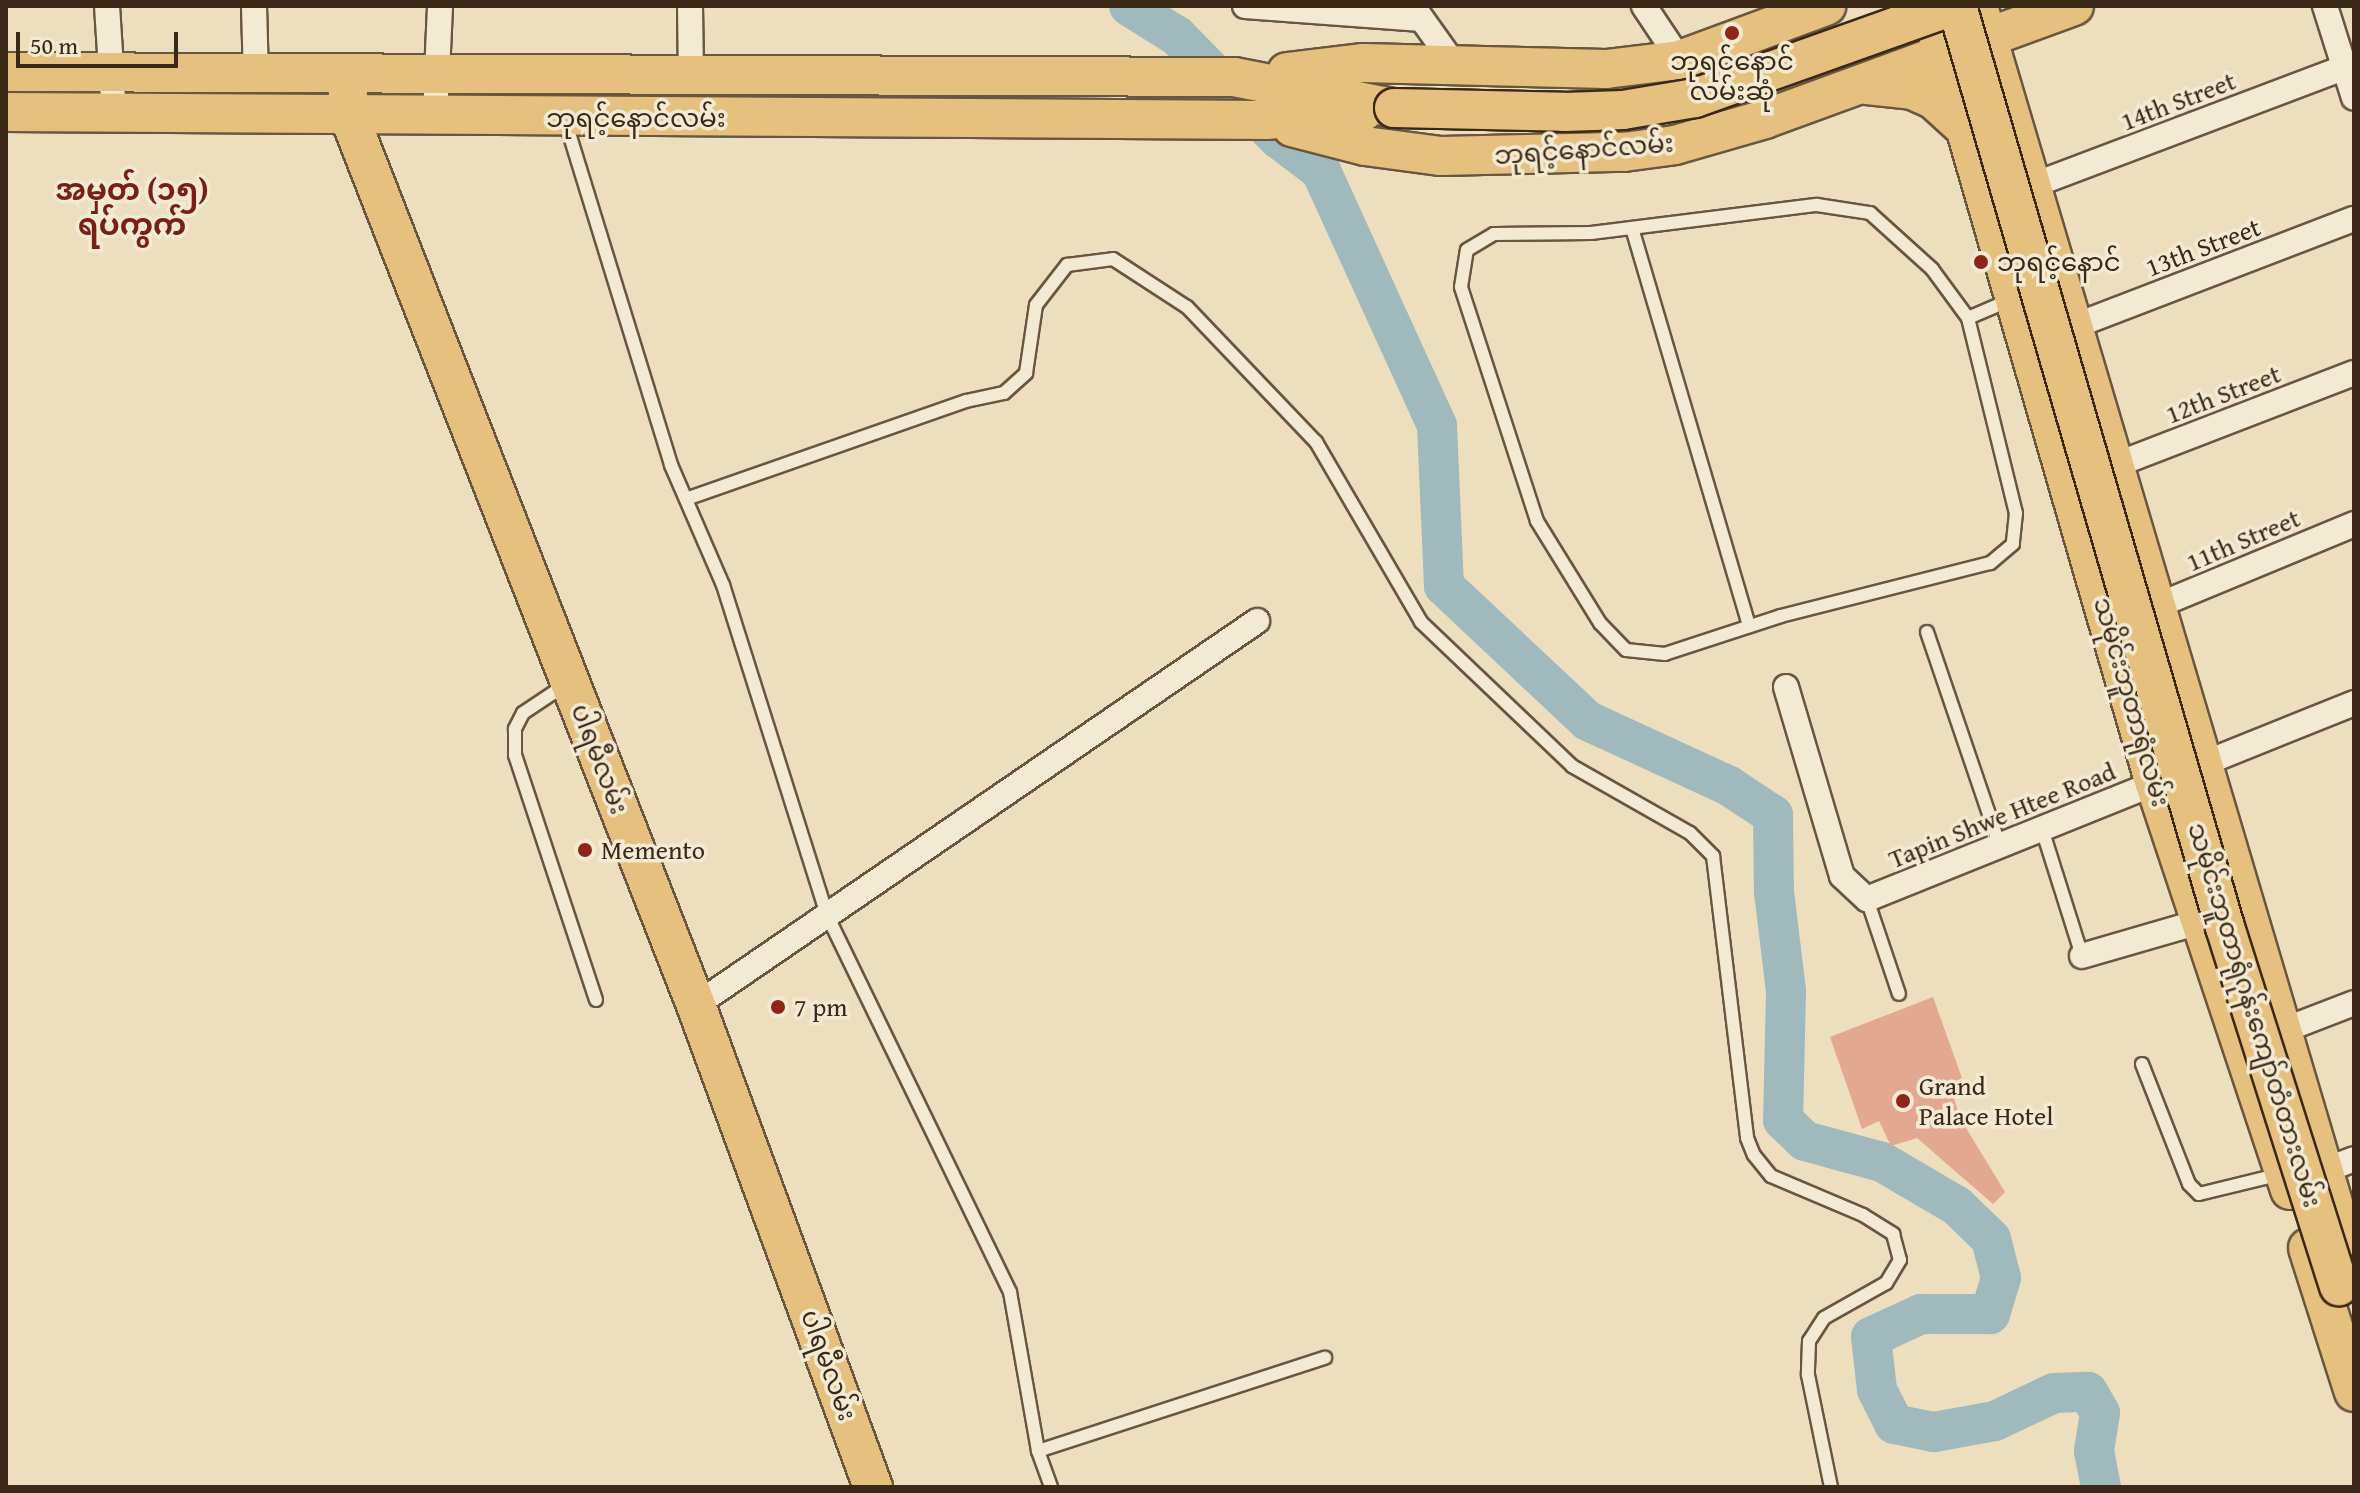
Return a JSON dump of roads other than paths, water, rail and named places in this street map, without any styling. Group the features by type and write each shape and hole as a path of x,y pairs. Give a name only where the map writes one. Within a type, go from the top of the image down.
{"main road":[{"name":"ဘုရင့်နောင်လမ်း","path":"6,112 114,114 257,96 347,77 1057,74 1234,77 1363,63 1457,68 1606,69 1680,60 1793,14 1826,6"},
{"name":"သမိုင်းဘူတာရုံလမ်း","path":"1930,6 2155,784 2199,922 2284,1173 2345,1295"},
{"name":"ဘုရင့်နောင်လမ်း","path":"6,72 114,75 257,96 349,116 1266,120 1394,108 1564,112 1623,110 1695,98 1955,6"},
{"name":"သမိုင်းဘူတာရုံဂုန်းကျော်တံတားလမ်း","path":"1955,6 2225,927 2345,1295"},
{"name":"ဘုရင့်နောင်လမ်း","path":"1266,120 1365,146 1441,156 1624,152 1718,133 1864,85 1944,55 1983,22 2074,6"},
{"name":"သမိုင်းဘူတာရုံလမ်း","path":"1983,22 2279,1032 2338,1165 2354,1392"},
{"path":"544,75 554,117"},
{"name":"ပါရမီလမ်း","path":"347,77 349,116 696,1005 873,1487"},
{"name":"ဘုရင့်နောင်လမ်း","path":"1234,77 1394,108"},
{"path":"1864,85 1912,90 1934,100 1966,129"},
{"path":"2063,466 2110,458"}],"street":[{"path":"107,6 114,75 114,114"},
{"path":"254,6 257,96"},
{"path":"435,117 440,6"},
{"path":"690,6 691,74"},
{"path":"1245,6 1417,12 1457,68"},
{"path":"1644,6 1680,60"},
{"path":"2325,6 2349,66 2354,98"},
{"name":"14th Street","path":"2031,186 2349,66"},
{"name":"13th Street","path":"2072,327 2354,219"},
{"name":"12th Street","path":"2110,458 2354,373"},
{"name":"11th Street","path":"2154,607 2354,524"},
{"path":"696,1005 1257,621"},
{"path":"1786,687 1842,876 1867,899"},
{"name":"Tapin Shwe Htee Road","path":"1867,899 2354,703"},
{"path":"2082,956 2199,922"},
{"path":"2279,1032 2354,1003"}],"lane":[{"path":"554,117 686,499 723,585 827,915 1010,1292 1038,1451 1051,1487"},
{"path":"1817,205 1870,213 1932,269 1968,318 2016,513 2013,544 1990,563 1749,626 1665,654 1626,650 1600,623 1537,521 1461,287 1467,250 1494,234 1632,228 1817,205"},
{"path":"1632,228 1749,626"},
{"path":"686,499 966,401 1004,393 1026,373 1036,305 1067,265 1113,259 1187,307 1316,442 1421,622 1572,766 1690,833 1713,856 1747,1138 1754,1155 1771,1176 1863,1215 1893,1234 1900,1260 1886,1283 1824,1318 1809,1341 1808,1375 1831,1487"},
{"path":"1968,318 2016,297"},
{"path":"1927,632 2000,846"},
{"path":"570,682 523,713 515,729 515,755 596,1000"},
{"path":"2042,829 2082,956"},
{"path":"1867,899 1899,994"},
{"path":"2142,1064 2189,1184 2199,1194 2284,1173"},
{"path":"1038,1451 1325,1358"}],"waterway":[{"path":"1129,6 1177,36 1279,139 1321,171 1437,426 1444,586 1588,721 1729,786 1773,815 1774,892 1786,991 1783,1120 1805,1141 1882,1162 1957,1206 1991,1239 2001,1278 1990,1314 1921,1314 1871,1337 1877,1390 1894,1424 1934,1432 1995,1421 2054,1393 2088,1392 2100,1413 2094,1451 2101,1487"}],"place":[{"name":"ဘုရင့်နောင် လမ်းဆုံ","path":"1732,33"},
{"name":"ဘုရင့်နောင်","path":"1981,262"},
{"name":"Memento","path":"585,850"},
{"name":"7 pm","path":"778,1007"},
{"name":"Grand Palace Hotel","path":"1903,1101"}],"district":[{"name":"အမှတ် (၁၅) ရပ်ကွက်","path":"132,206"}]}
